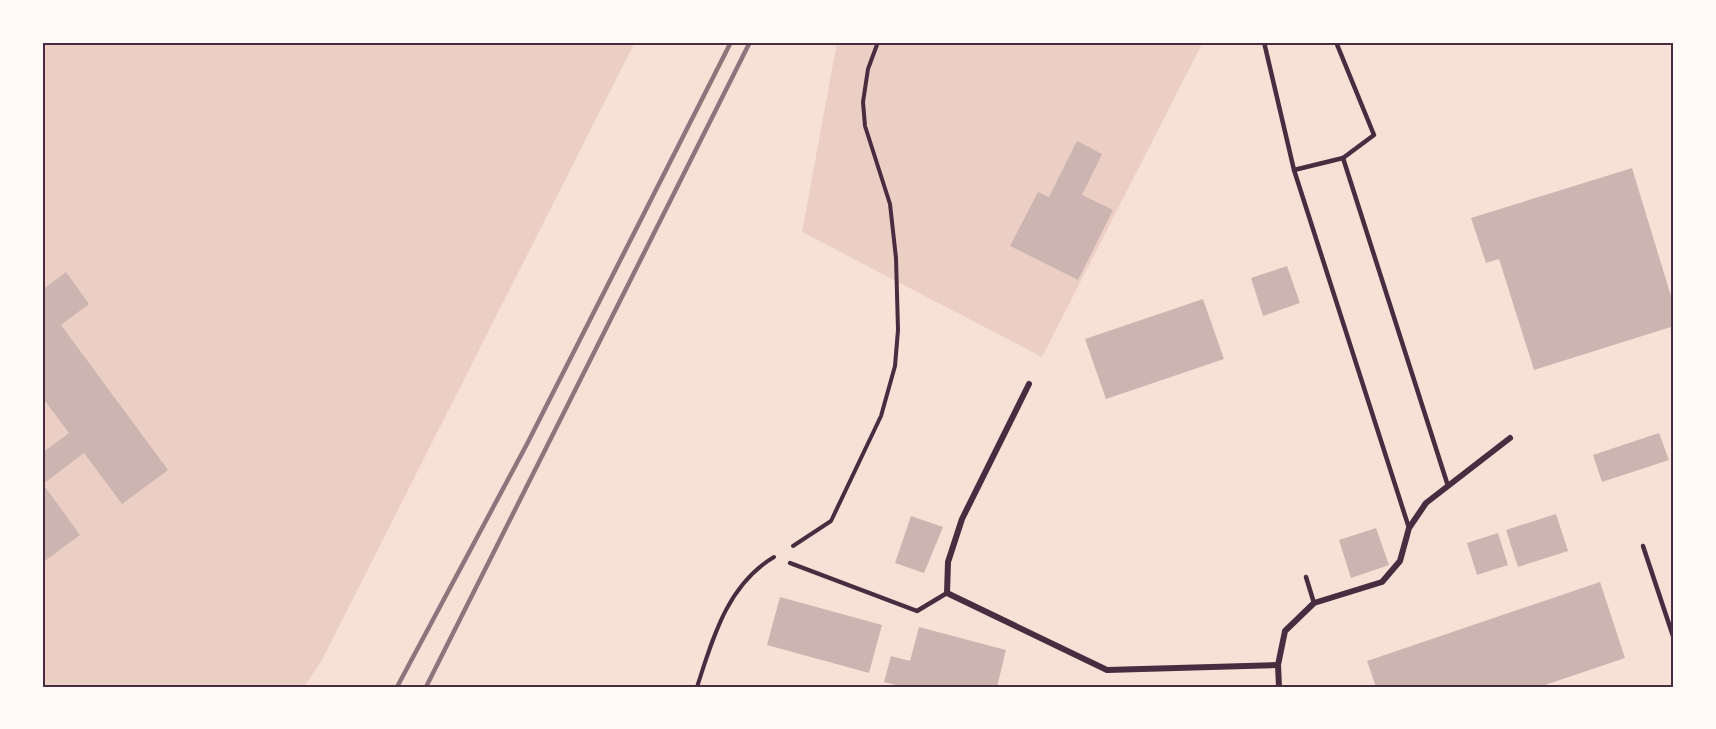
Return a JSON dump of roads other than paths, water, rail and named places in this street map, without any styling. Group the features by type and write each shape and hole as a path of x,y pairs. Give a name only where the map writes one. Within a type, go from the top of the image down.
{"street":[{"path":"1029,384 962,519 948,562 947,593 1107,670 1278,665"},
{"path":"1279,687 1278,665 1285,631 1314,603 1382,582 1400,561 1408,528 1426,503 1510,438"}],"lane":[{"path":"1264,42 1294,170 1408,528"},
{"path":"1294,170 1343,158 1374,135 1336,42"},
{"path":"1343,158 1448,486"},
{"path":"1643,546 1674,639"},
{"path":"790,563 917,610 947,593"},
{"path":"1306,577 1314,603"}],"railway":[{"path":"397,687 527,444 731,42"},
{"path":"426,687 750,42"}]}
